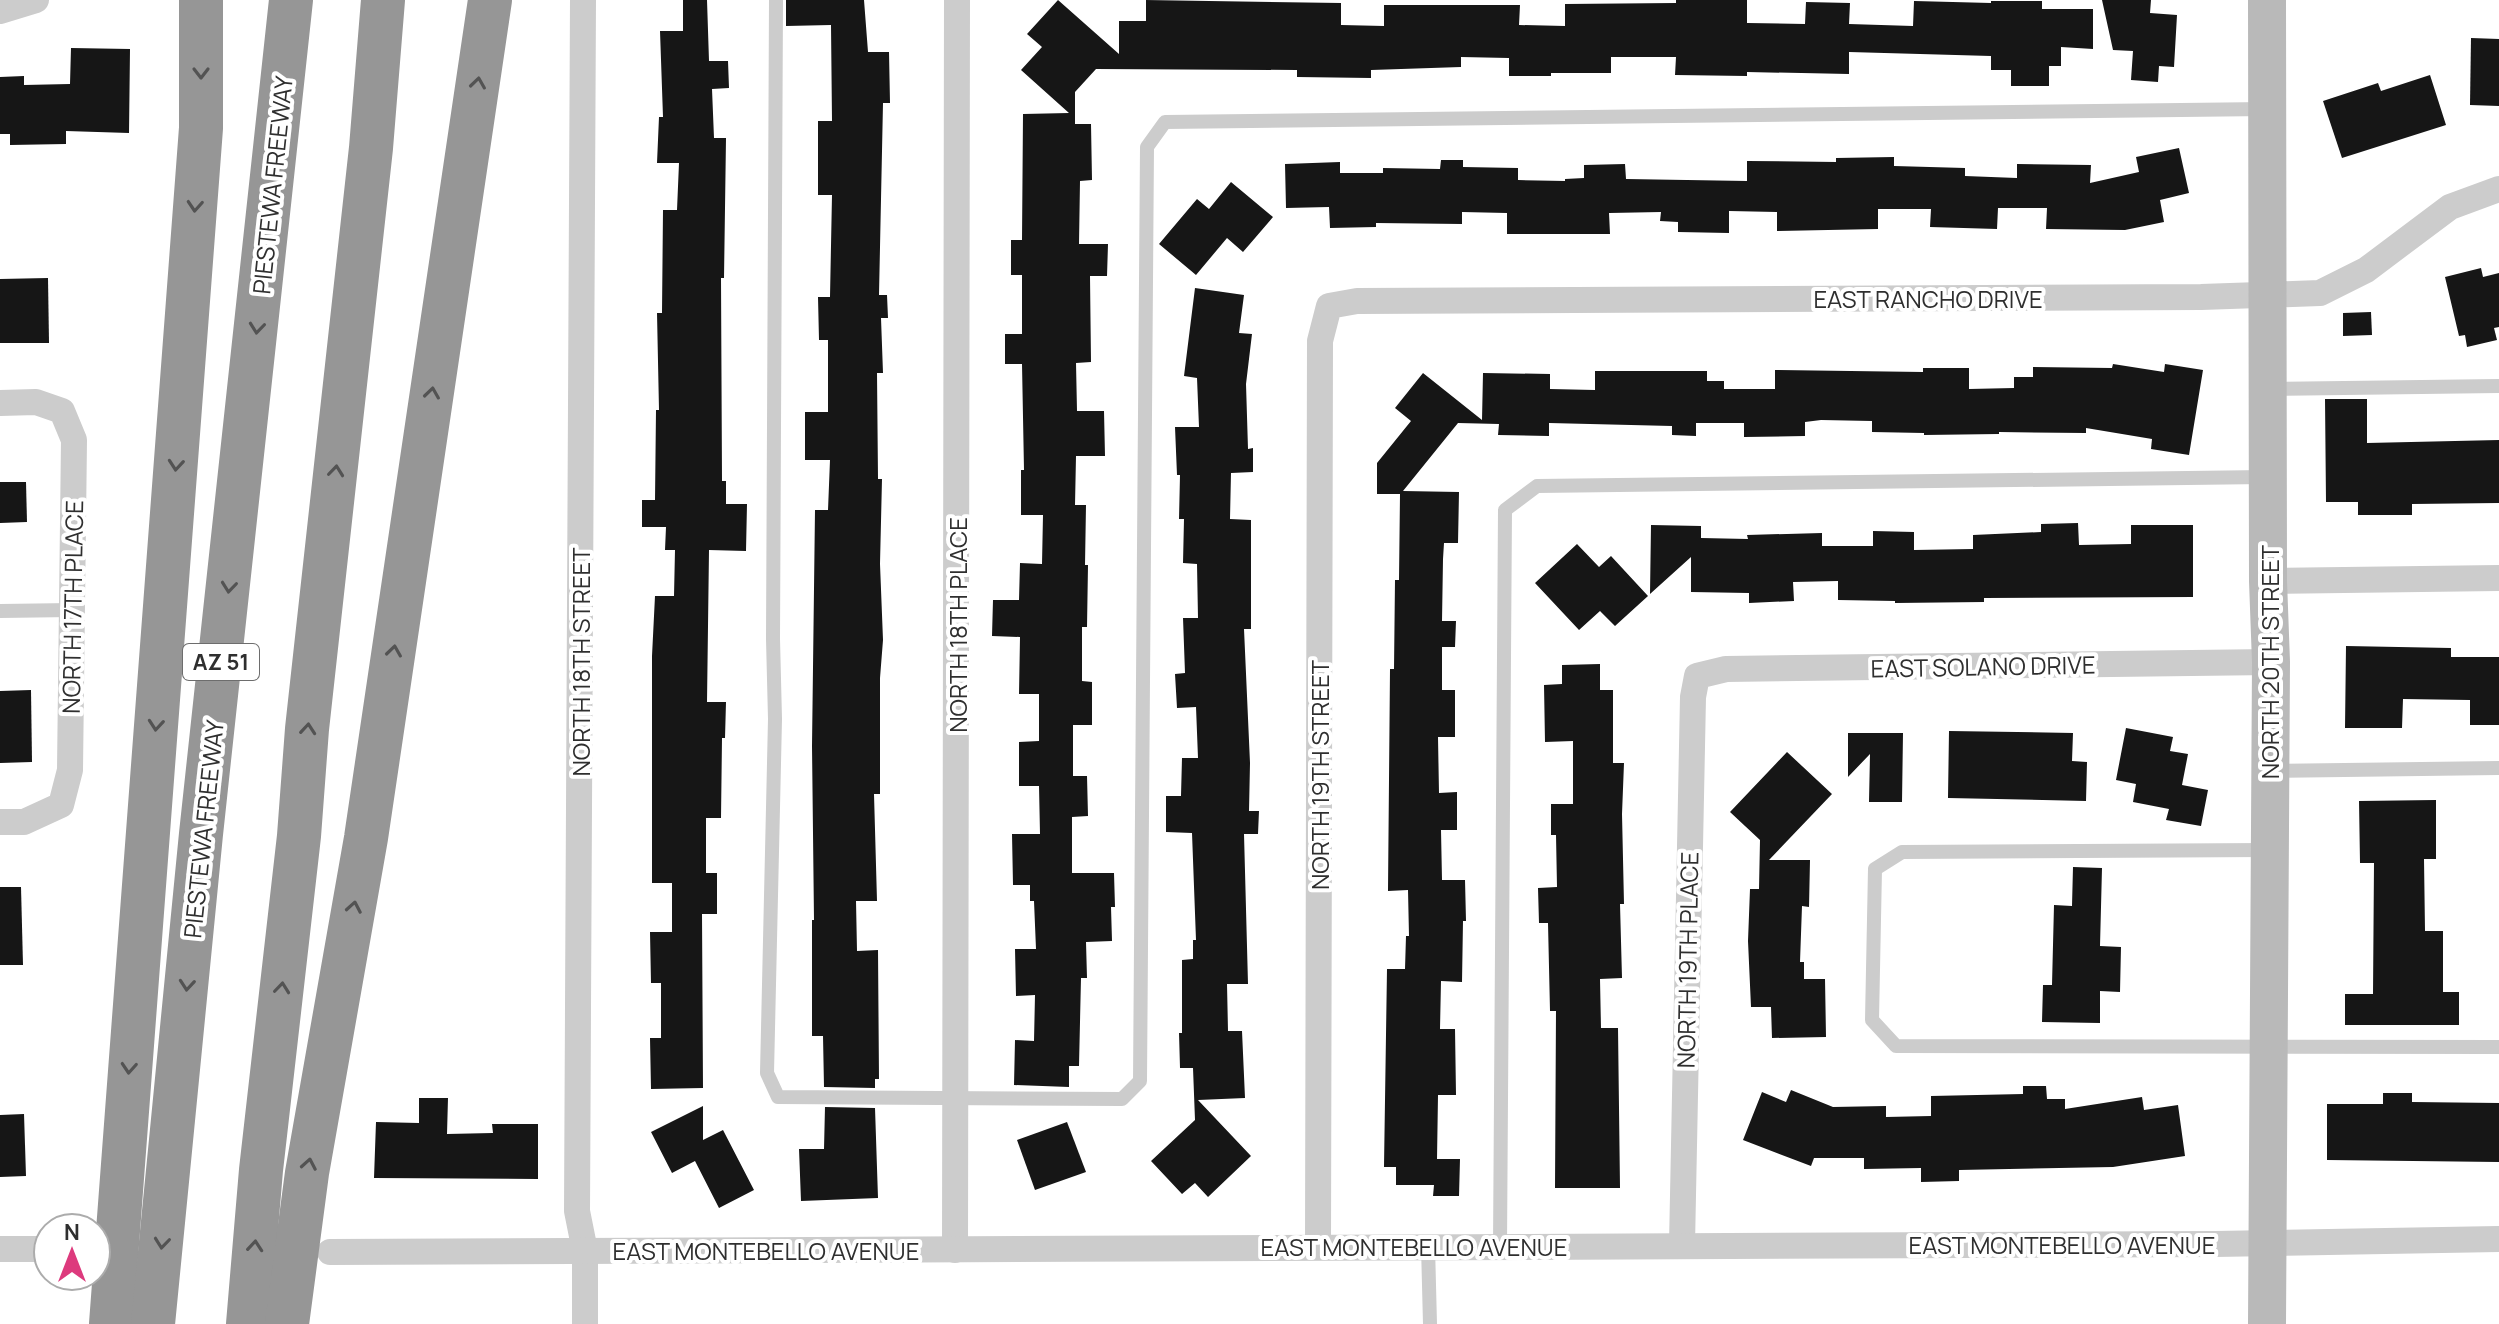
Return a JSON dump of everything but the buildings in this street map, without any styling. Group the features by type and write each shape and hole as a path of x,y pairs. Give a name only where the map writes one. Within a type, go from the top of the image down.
{"highway":[{"path":"111,1324 200,143 201,0"},
{"name":"PIESTEWA FREEWAY","path":"153,1324 201,834 291,0"},
{"path":"248,1324 261,1170 369,164 383,0"},
{"path":"287,1324 307,1173 366,838 490,0"}],"street":[{"path":"0,11 36,0"},
{"name":"NORTH 18TH STREET","path":"583,0 577,1211 585,1251 585,1324"},
{"name":"NORTH 18TH PLACE","path":"955,1250 957,0"},
{"name":"NORTH 20TH STREET","path":"2267,0 2268,581 2271,662 2267,1324"},
{"name":"EAST RANCHO DRIVE","path":"1329,306 1357,301 2320,293 2366,270 2450,207 2499,189"},
{"name":"NORTH 19TH STREET","path":"1318,1246 1320,341 1329,306"},
{"name":"NORTH 17TH PLACE","path":"0,403 36,402 62,411 74,440 70,770 61,805 24,822 0,822"},
{"path":"2268,581 2499,578"},
{"name":"EAST SOLANO DRIVE","path":"1697,676 1726,669 2271,662"},
{"name":"NORTH 19TH PLACE","path":"1682,1245 1693,697 1697,676"},
{"name":"EAST MONTEBELLO AVENUE","path":"330,1252 2499,1239"},
{"path":"0,1249 32,1249"}],"lane":[{"path":"776,0 775,719 767,1073 778,1097 1122,1099 1140,1081 1147,147 1165,122 2266,109"},
{"path":"2268,389 2499,386"},
{"path":"1500,1246 1505,510 1537,486 2269,477"},
{"path":"0,611 72,610"},
{"path":"2269,771 2499,768"},
{"path":"2269,850 1902,852 1875,869 1872,1020 1896,1046 2499,1047"},
{"path":"1428,1246 1430,1324"}]}
